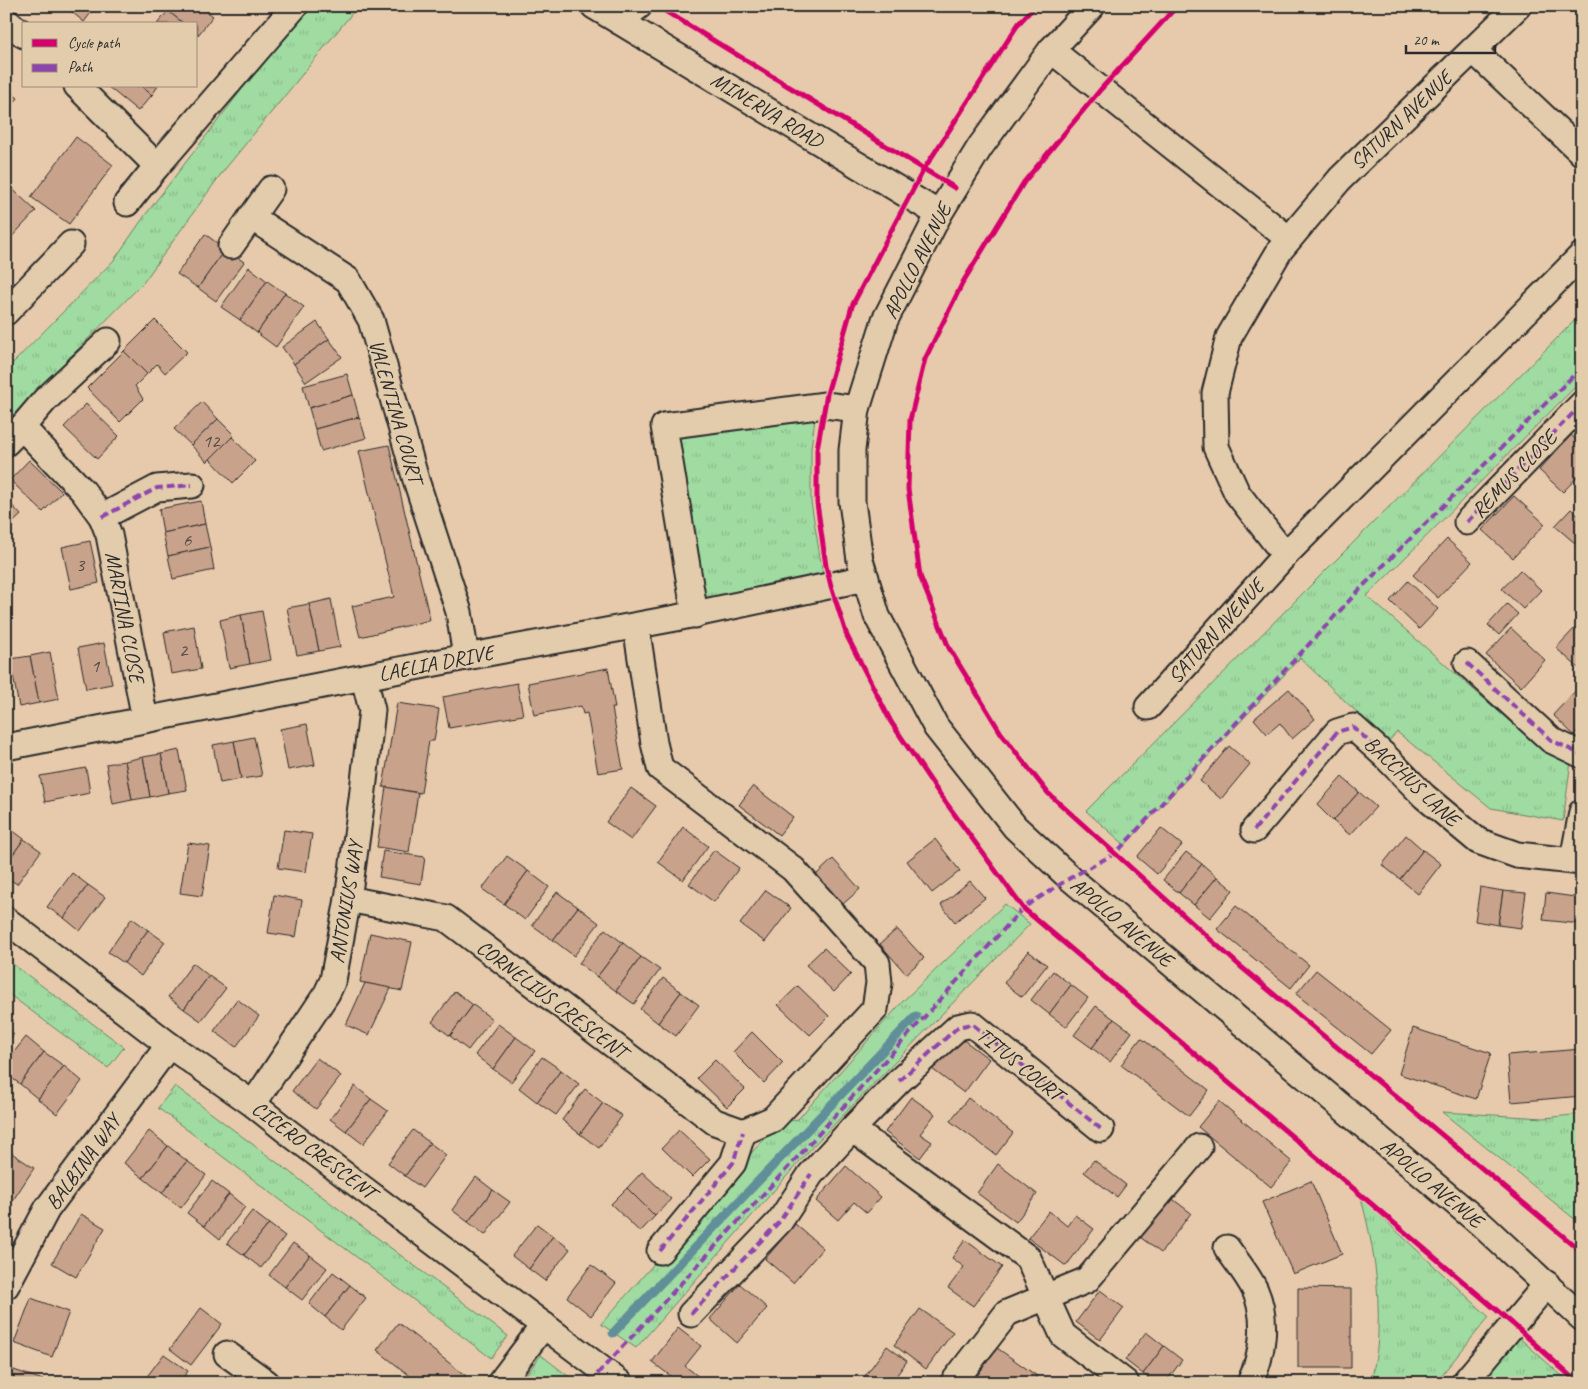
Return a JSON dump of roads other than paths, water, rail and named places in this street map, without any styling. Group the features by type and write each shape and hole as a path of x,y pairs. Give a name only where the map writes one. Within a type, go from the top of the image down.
{"street":[{"path":"127,203 295,6"},
{"name":"MINERVA ROAD","path":"594,6 939,214"},
{"path":"619,21 639,6"},
{"name":"APOLLO AVENUE","path":"1092,6 1051,50 980,147 939,214 885,320 857,408 852,450 852,502 860,560 877,616 936,727 1015,827 1070,878 1482,1225 1580,1311"},
{"name":"SATURN AVENUE","path":"1285,555 1237,493 1216,447 1215,392 1229,337 1280,250 1340,179 1518,6"},
{"path":"6,21 22,33"},
{"path":"1051,50 1289,239"},
{"path":"1473,50 1582,153"},
{"path":"79,88 157,166"},
{"path":"231,246 272,189"},
{"name":"VALENTINA COURT","path":"251,217 348,280 371,320 416,480 459,612 466,657"},
{"path":"6,312 71,244"},
{"name":"SATURN AVENUE","path":"1148,707 1285,555 1582,256"},
{"name":"MARTINA CLOSE","path":"108,340 45,400 14,435 83,491 102,517 109,535 145,719"},
{"name":"REMUS CLOSE","path":"1467,522 1582,404"},
{"path":"695,614 664,426 825,405 857,408"},
{"path":"102,517 157,488 192,485"},
{"name":"LAELIA DRIVE","path":"6,747 466,657 636,626 866,578"},
{"path":"636,626 654,743 660,768 793,869 877,962 879,982 875,1009 773,1119 743,1132 733,1164 660,1252"},
{"path":"1467,663 1551,740 1582,755"},
{"name":"ANTONIUS WAY","path":"253,1104 334,980 348,899 372,710 364,678"},
{"name":"BACCHUS LANE","path":"1254,830 1337,732 1353,727 1385,756 1424,796 1478,841 1517,855 1577,861"},
{"path":"1577,861 1582,812"},
{"name":"CORNELIUS CRESCENT","path":"348,899 446,918 715,1122 743,1132"},
{"name":"CICERO CRESCENT","path":"6,920 169,1045 253,1104 620,1383"},
{"name":"TITUS COURT","path":"691,1314 780,1220 811,1174 852,1128 899,1081 958,1027 972,1024 1101,1129"},
{"name":"BALBINA WAY","path":"6,1286 47,1209 169,1045"},
{"path":"852,1128 1028,1258 1063,1335 1126,1383"},
{"path":"953,1383 1006,1313 1087,1280 1199,1147"},
{"path":"1227,1248 1254,1289 1263,1317 1259,1363 1250,1383"},
{"path":"1464,1383 1547,1284"},
{"path":"500,1383 544,1325"},
{"path":"227,1354 262,1381"}],"waterway":[{"path":"613,1333 916,1016"}]}
